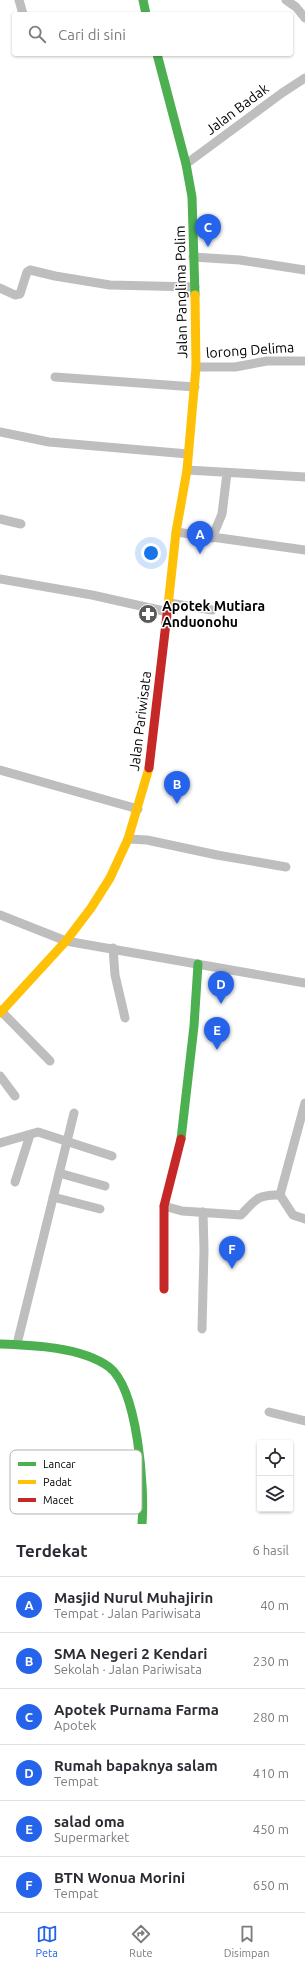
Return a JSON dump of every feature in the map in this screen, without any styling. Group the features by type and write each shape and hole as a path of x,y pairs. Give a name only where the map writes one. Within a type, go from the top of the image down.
{"street":[{"path":"19,0 22,12"},
{"path":"143,0 146,12"},
{"path":"286,0 296,7 305,18"},
{"name":"Jalan Panglima Polim","path":"158,56 186,164 192,197 194,228 195,387 187,470 176,532"},
{"name":"Jalan Badak","path":"186,164 282,92 305,78"},
{"path":"193,257 248,261 305,270"},
{"path":"0,288 15,295 20,294 27,272 30,270 55,276 110,285 195,287"},
{"name":"lorong Delima","path":"196,367 235,367 267,361 305,361"},
{"path":"55,376 195,387"},
{"path":"0,432 49,442 188,454"},
{"path":"187,470 305,477"},
{"path":"212,538 222,514 227,473"},
{"path":"0,520 20,524"},
{"path":"176,532 305,550"},
{"name":"Jalan Pariwisata","path":"0,1011 21,992 66,941 91,908 110,878 128,839 149,771 176,532"},
{"path":"0,579 168,608 212,610"},
{"path":"0,770 138,809"},
{"path":"128,839 147,840 217,856 286,867"},
{"path":"0,915 66,941 113,948 305,983"},
{"path":"113,948 115,975 125,1018"},
{"path":"164,1289 164,1206 176,1164 182,1132 194,1026 198,964"},
{"path":"0,1011 50,1061"},
{"path":"0,1076 15,1096"},
{"path":"305,1103 280,1195 293,1215 305,1218"},
{"path":"17,1344 74,1113"},
{"path":"0,1143 38,1132 112,1156"},
{"path":"15,1182 30,1135"},
{"path":"59,1173 105,1186"},
{"path":"164,1206 182,1211 241,1215 258,1198 266,1194 280,1195"},
{"path":"53,1197 100,1209"},
{"path":"202,1329 204,1250 203,1212"},
{"path":"0,1344 17,1344 56,1349 89,1358 109,1367 120,1380 127,1398 140,1450"},
{"path":"269,1412 305,1421"},
{"path":"142,1462 144,1476 142,1524"}],"traffic: fast":[{"path":"143,0 146,12"},
{"path":"158,56 186,164 192,197 195,295"},
{"path":"181,1139 194,1026 198,964"},
{"path":"0,1344 41,1346 71,1351 98,1360 109,1367 119,1379 127,1396 133,1417 139,1450"},
{"path":"142,1488 142,1524"}],"traffic: slow":[{"path":"168,606 176,532 187,470 196,367 195,295"},
{"path":"0,1013 66,941 91,908 110,878 128,839 149,768"}],"traffic: jam":[{"path":"149,768 168,606"},
{"path":"164,1289 164,1206 181,1139"}],"place":[{"name":"Apotek Purnama Farma","path":"208,247"},
{"name":"Masjid Nurul Muhajirin","path":"200,554"},
{"name":"Apotek Mutiara Anduonohu","path":"148,614"},
{"name":"SMA Negeri 2 Kendari","path":"177,804"},
{"name":"Rumah bapaknya salam","path":"221,1004"},
{"name":"salad oma","path":"217,1050"},
{"name":"BTN Wonua Morini","path":"232,1269"}]}
